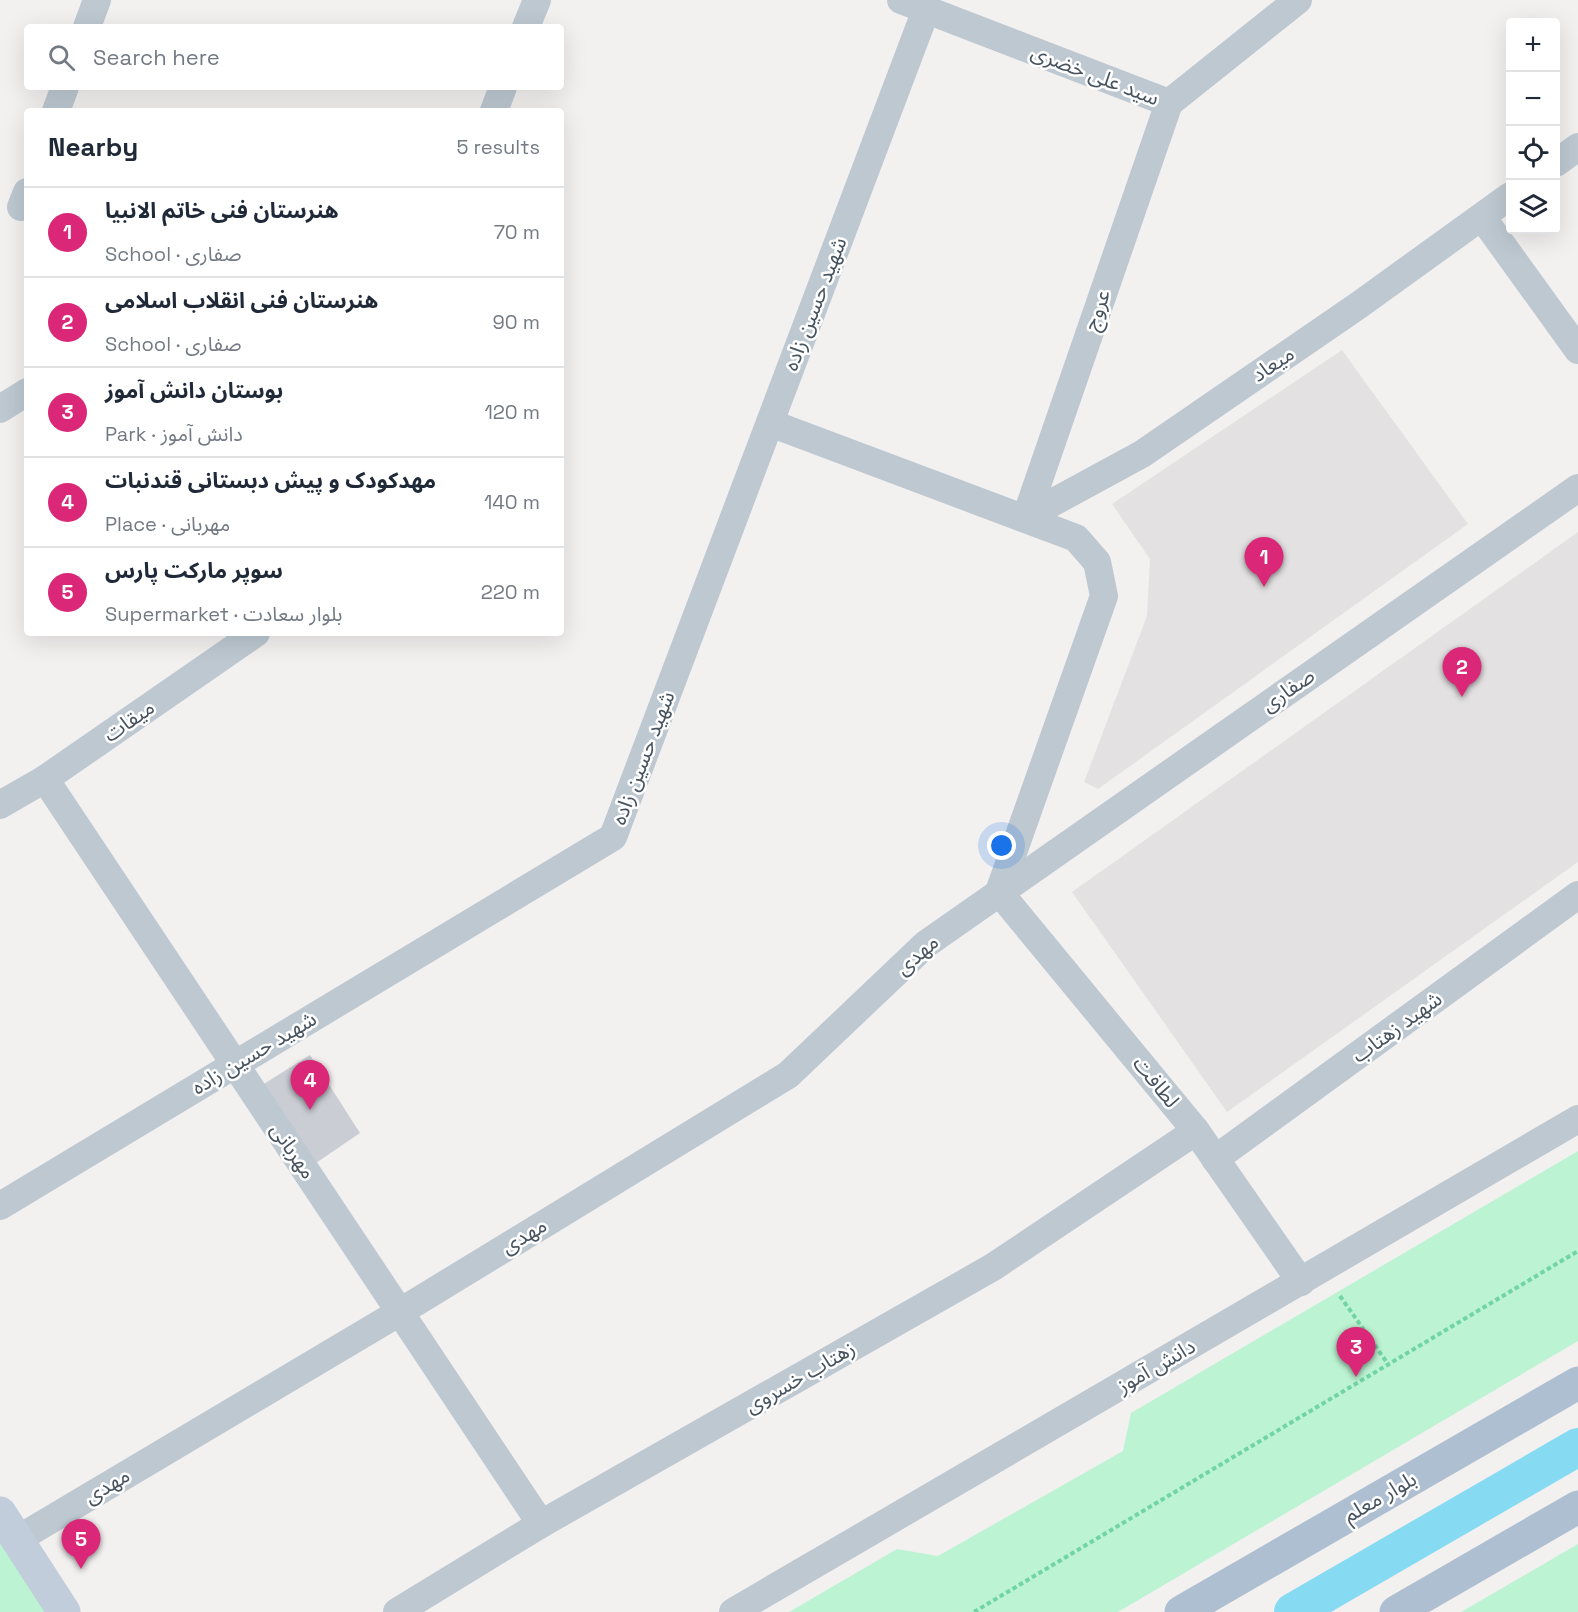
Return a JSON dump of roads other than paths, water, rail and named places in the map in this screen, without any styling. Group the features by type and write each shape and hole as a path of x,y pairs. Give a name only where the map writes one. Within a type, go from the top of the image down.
{"main road":[{"name":"بلوار معلم","path":"1181,1612 1578,1383"},
{"path":"1396,1612 1578,1507"},
{"path":"9,1526 64,1612"}],"street":[{"path":"88,24 97,0"},
{"path":"527,24 537,0"},
{"name":"سید علی خضری","path":"913,5 1169,103 1298,0"},
{"name":"شهید حسین زاده","path":"0,1206 614,837 770,423 913,5"},
{"path":"57,108 64,90"},
{"path":"495,108 502,90"},
{"name":"عروج","path":"1026,517 1169,103"},
{"path":"1560,160 1578,147"},
{"name":"میعاد","path":"1026,517 1142,454 1506,199"},
{"path":"1482,217 1578,350"},
{"path":"0,409 24,394"},
{"path":"770,423 1077,538 1096,561 1104,596 999,892"},
{"name":"صفاری","path":"999,892 1578,488"},
{"name":"میقات","path":"0,806 45,778 252,636"},
{"name":"مهربانی","path":"45,778 541,1524"},
{"name":"لطافت","path":"999,892 1196,1131 1215,1159 1311,1276"},
{"name":"مهدی","path":"9,1526 400,1312 788,1075 926,944 999,892"},
{"name":"شهید زهتاب","path":"1215,1159 1578,895"},
{"name":"دانش آموز","path":"733,1612 1578,1119"},
{"name":"زهتاب خسروی","path":"397,1612 541,1524 993,1267 1196,1131"}],"waterway":[{"path":"1293,1612 1578,1447"}],"place":[{"name":"هنرستان فنی خاتم الانبیا","path":"1264,587"},
{"name":"هنرستان فنی انقلاب اسلامی","path":"1462,697"},
{"name":"مهدکودک و پیش دبستانی قندنبات","path":"310,1110"},
{"name":"بوستان دانش آموز","path":"1356,1377"},
{"name":"سوپر مارکت پارس","path":"81,1569"}]}
